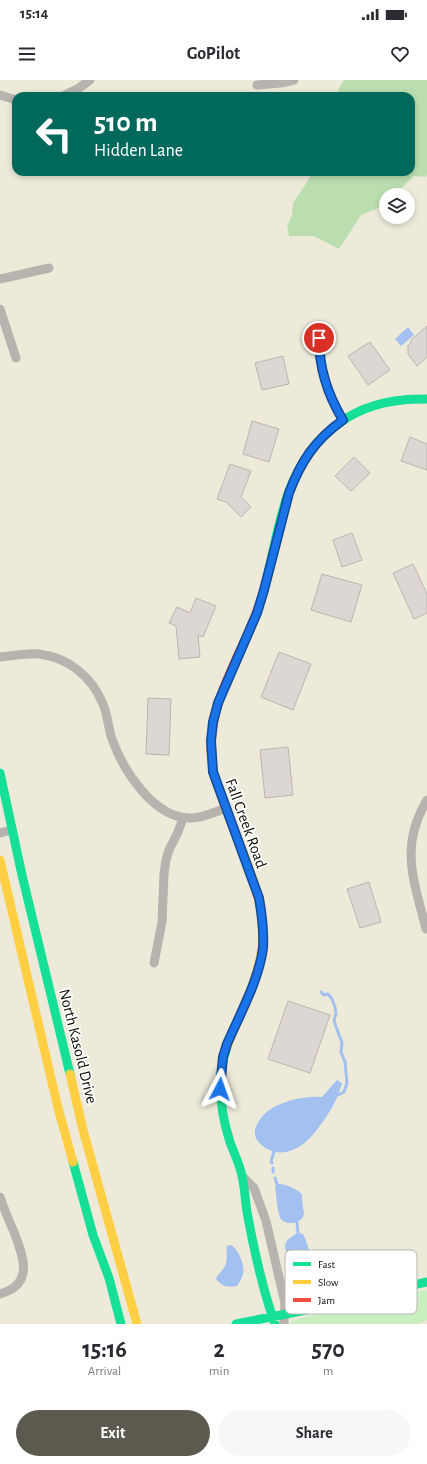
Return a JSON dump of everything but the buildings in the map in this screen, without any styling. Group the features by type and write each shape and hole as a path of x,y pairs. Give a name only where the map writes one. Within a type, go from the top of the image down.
{"street":[{"path":"71,92 90,80"},
{"path":"257,85 281,83 294,80"},
{"path":"0,95 12,99"},
{"path":"0,278 49,268"},
{"path":"0,309 16,358"},
{"path":"319,338 319,354 322,373 328,392 343,420"},
{"name":"Fall Creek Road","path":"273,1320 268,1306 257,1258 244,1193 243,1177 233,1152 222,1110 220,1089 221,1072 227,1044 259,967 263,949 263,931 259,898 213,772 211,741 213,722 218,703 257,613 289,493 305,458 317,442 330,429 365,408 381,402 406,398 427,399"},
{"path":"0,657 40,654 61,660 80,671 98,692 104,705 111,737 117,753 127,771 150,799 172,815 182,818 198,817 226,808"},
{"name":"North Kasold Drive","path":"0,773 12,830 83,1130 137,1324"},
{"path":"426,930 411,871 410,857 413,830 418,815 427,800"},
{"path":"154,963 162,922 166,860 178,832 182,818"},
{"path":"0,833 12,830"},
{"path":"0,860 58,1108 93,1235 109,1278 121,1324"},
{"name":"Fall Creek Road","path":"243,1177 254,1188 262,1209 284,1303 284,1319"},
{"path":"0,1197 21,1252 24,1270 19,1283 12,1289 0,1294"},
{"path":"417,1285 427,1282"},
{"path":"236,1324 284,1319 303,1314"}],"green space":[{"path":"344,80 427,80 427,175 425,177 414,176 415,92 338,92"},
{"path":"310,176 414,176 401,188 379,188 379,208 361,215 339,249 314,236 289,236 287,226 292,215 293,203"},
{"path":"427,1290 427,1320 418,1324 290,1324 290,1322 301,1318 319,1314 417,1314 417,1292"}],"water":[{"path":"408,327 414,335 401,346 395,339"},
{"path":"337,1080 342,1083 335,1102 320,1126 311,1137 299,1147 285,1152 278,1152 271,1151 258,1142 255,1135 257,1124 269,1110 277,1105 296,1099 305,1097 322,1097"},
{"path":"277,1184 287,1185 302,1194 304,1213 301,1220 294,1223 289,1223 282,1220 280,1217 277,1206 275,1186"},
{"path":"298,1233 303,1234 308,1250 286,1250 286,1242"},
{"path":"231,1245 239,1254 242,1262 243,1274 237,1286 231,1287 222,1285 216,1279 226,1263 227,1246"}],"waterway":[{"path":"321,992 324,995 328,994 332,999 336,1014 334,1020 342,1043 341,1052 345,1062 347,1083 344,1092 338,1095"},
{"path":"272,1163 271,1161 274,1152"},
{"path":"275,1178 277,1184"},
{"path":"297,1223 298,1233"}],"traffic: fast":[{"path":"261,600 289,491 307,456 319,441 332,428 364,409 383,403 427,399"},
{"path":"0,773 22,875 70,1074"},
{"path":"227,1047 221,1071 220,1083 224,1118 230,1142 241,1172 247,1212 262,1283 275,1324"},
{"path":"73,1162 93,1235 109,1278 121,1324"},
{"path":"417,1284 427,1282"},
{"path":"236,1324 286,1314"}],"traffic: slow":[{"path":"211,750 212,765 217,786 245,857 257,893 263,928 262,946 257,972 248,998 227,1047"},
{"path":"0,860 58,1108 73,1162"},
{"path":"70,1074 83,1130 137,1324"}],"traffic: jam":[{"path":"211,750 212,730 222,692 261,600"}],"route":[{"path":"220,1089 223,1057 227,1044 259,967 263,949 263,931 259,898 213,772 211,756 213,722 218,703 261,602 289,493 296,476 305,458 317,442 330,429 343,420 328,392 322,373 319,354 319,338"}]}
